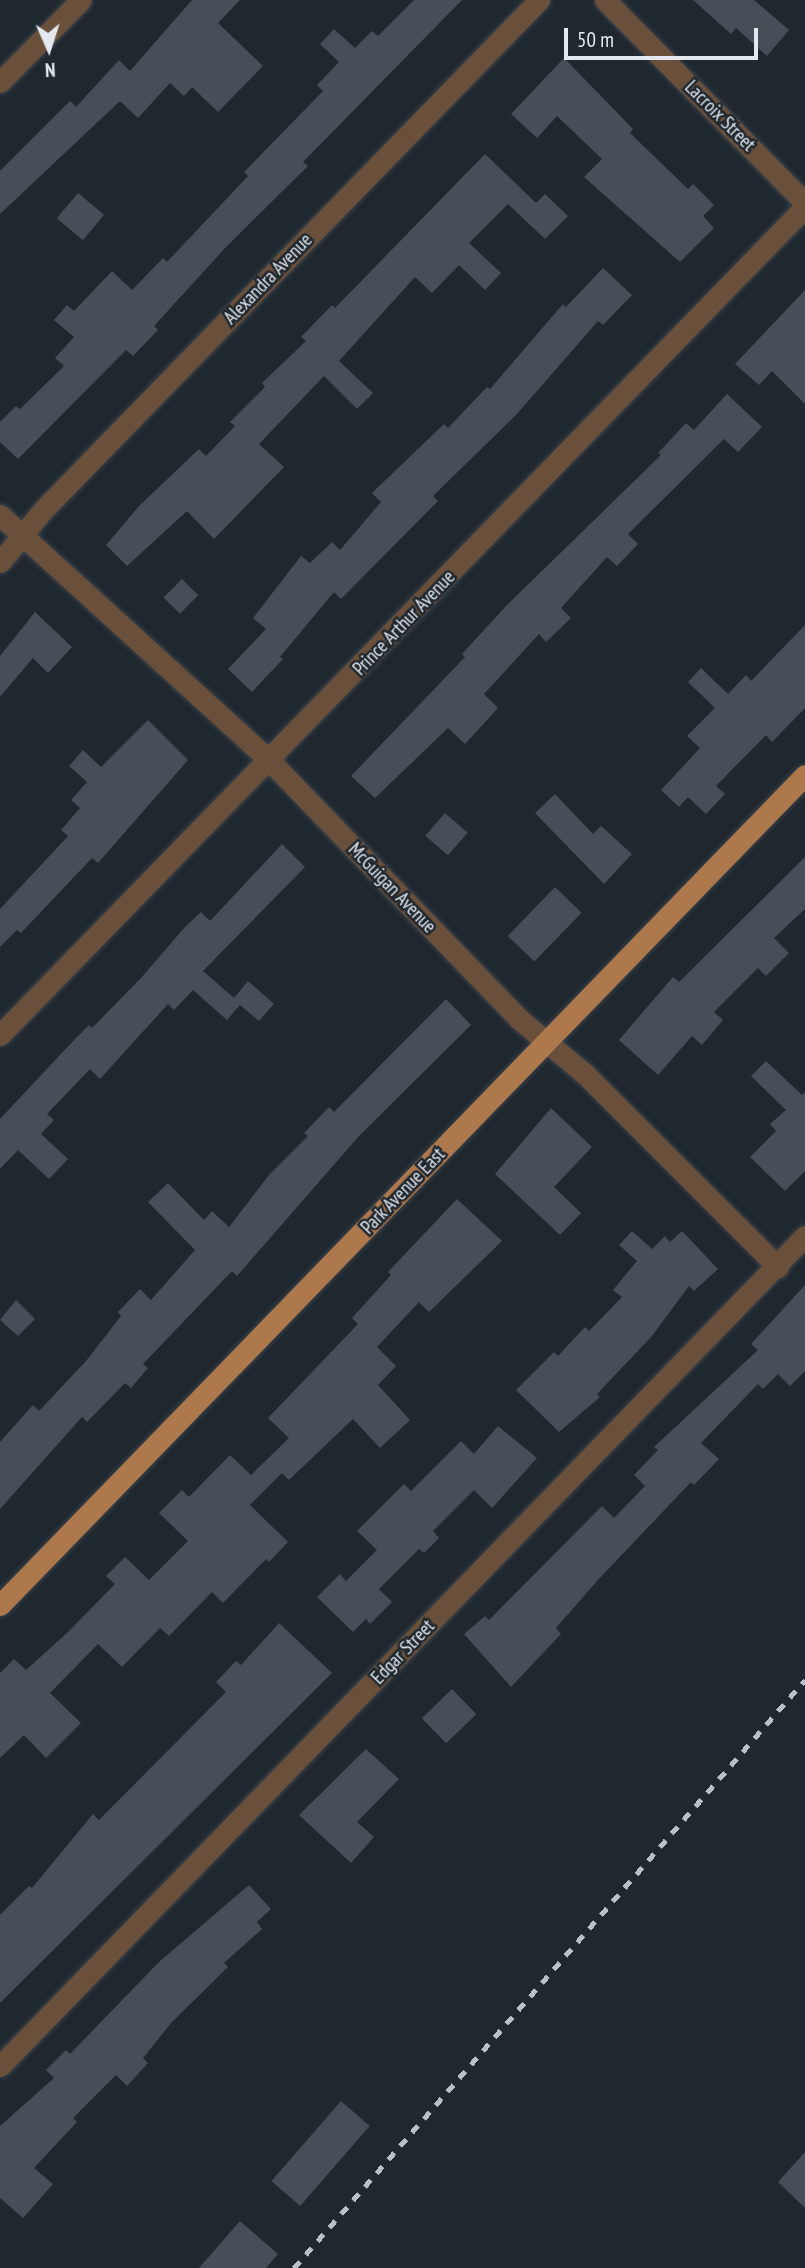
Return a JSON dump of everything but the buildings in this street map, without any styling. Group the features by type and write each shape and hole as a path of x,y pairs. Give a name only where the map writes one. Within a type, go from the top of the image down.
{"main road":[{"name":"Park Avenue East","path":"0,1605 805,775"}],"street":[{"path":"0,82 81,0"},
{"name":"Alexandra Avenue","path":"0,562 23,538 44,509 539,0"},
{"name":"Lacroix Street","path":"605,0 805,205"},
{"name":"Prince Arthur Avenue","path":"0,1035 271,761 805,205"},
{"name":"McGuigan Avenue","path":"0,515 271,761 519,1019 548,1042 778,1267"},
{"name":"Edgar Street","path":"0,2066 778,1267 805,1236"}],"railway":[{"path":"294,2268 805,1680"}]}
